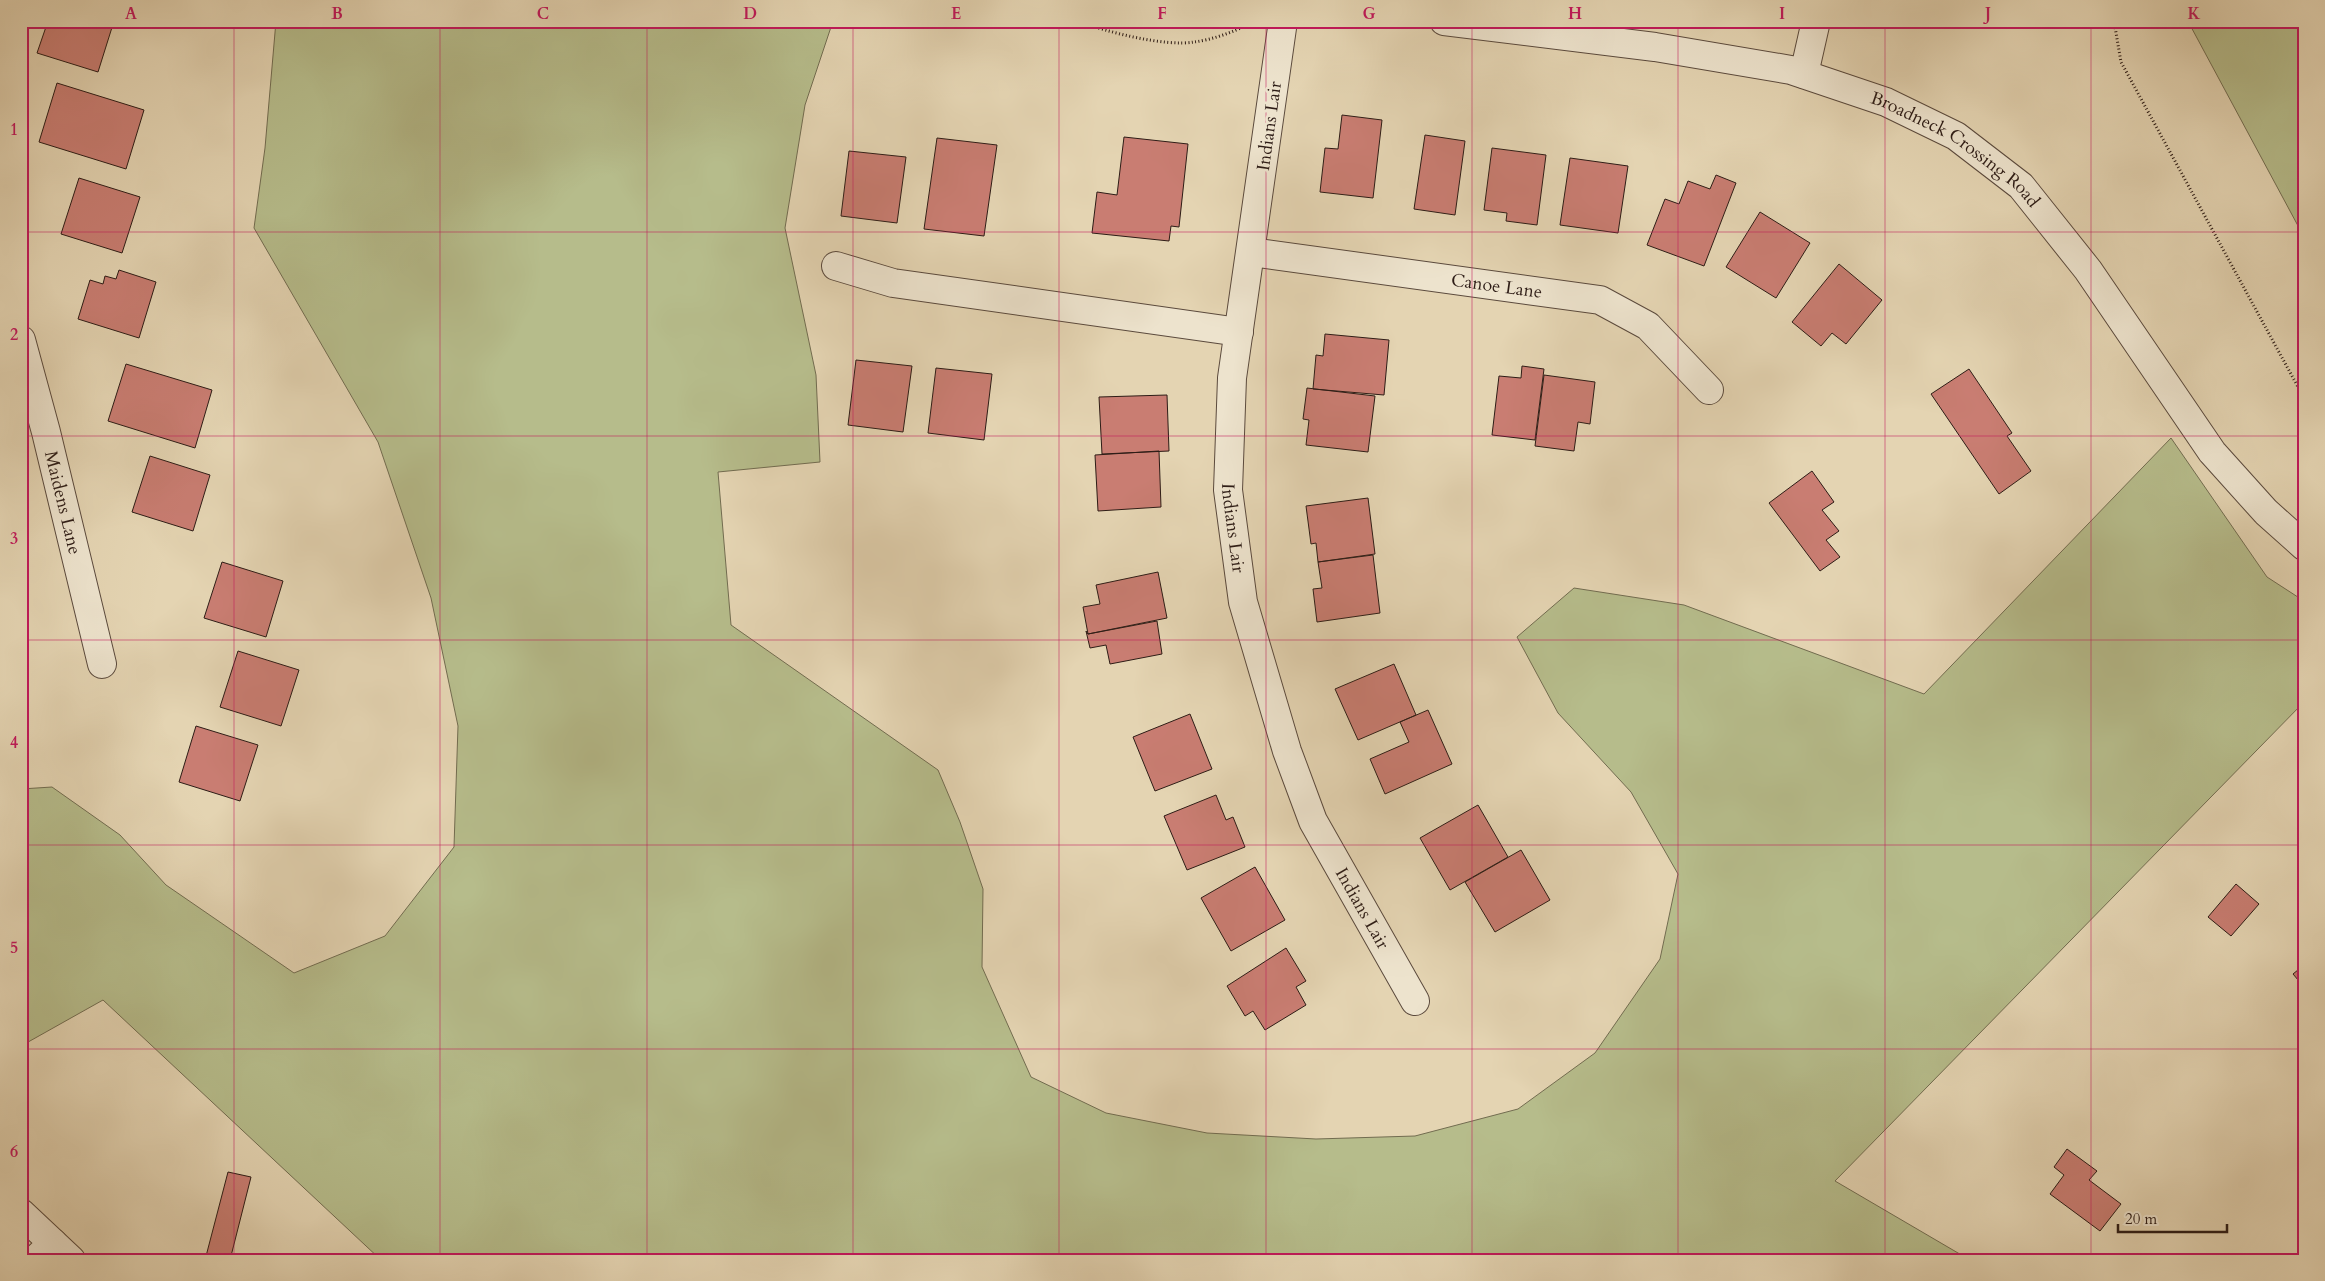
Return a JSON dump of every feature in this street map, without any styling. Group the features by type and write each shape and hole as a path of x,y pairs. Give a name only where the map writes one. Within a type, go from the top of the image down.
{"street":[{"name":"Indians Lair","path":"1283,21 1252,252 1232,378 1228,490 1243,602 1287,751 1313,821 1415,1001"},
{"name":"Broadneck Crossing Road","path":"1444,21 1655,47 1791,70 1886,102 1956,136 2021,186 2088,270 2212,452 2266,512 2304,546"},
{"path":"1804,74 1816,21"},
{"name":"Canoe Lane","path":"1252,252 1600,300 1648,326 1709,390"},
{"path":"836,266 893,283 1239,332"},
{"name":"Maidens Lane","path":"21,340 102,664"},
{"path":"21,1213 53,1254"}],"path":[{"path":"1079,21 1092,27 1152,40 1193,43 1242,28 1254,21"},
{"path":"2114,21 2121,62 2304,398"}],"green space":[{"path":"276,21 833,21 805,105 785,228 816,375 820,462 718,472 731,625 938,770 960,822 983,889 982,967 1031,1077 1106,1113 1207,1133 1316,1139 1415,1136 1518,1109 1595,1053 1660,959 1678,874 1631,792 1558,713 1517,637 1574,588 1684,605 1924,694 2171,438 2267,577 2304,601 2304,702 1835,1181 1970,1260 381,1260 103,1000 21,1046 21,789 52,787 120,835 166,885 294,973 385,936 454,847 458,726 431,598 378,442 254,228 265,148"},
{"path":"2197,21 2304,21 2304,237 2190,25"}],"building":[{"path":"48,21 114,21 98,72 37,53"},
{"path":"57,83 144,110 126,169 39,142"},
{"path":"1342,115 1382,120 1373,198 1320,192 1325,148 1338,149"},
{"path":"1425,135 1465,141 1455,215 1414,209"},
{"path":"1124,137 1188,144 1179,227 1171,226 1169,241 1092,233 1097,192 1117,195"},
{"path":"937,138 997,145 984,236 924,229"},
{"path":"1492,148 1546,155 1537,225 1506,221 1507,213 1484,210"},
{"path":"849,151 906,157 897,223 841,216"},
{"path":"1570,158 1628,166 1618,233 1560,225"},
{"path":"1716,175 1736,183 1704,266 1647,245 1665,199 1679,204 1688,181 1710,189"},
{"path":"79,178 140,197 122,253 61,234"},
{"path":"1760,212 1810,243 1776,298 1726,267"},
{"path":"1839,264 1882,300 1846,344 1832,333 1821,346 1792,322"},
{"path":"119,270 156,282 139,338 78,319 90,280 103,284 105,276 116,279"},
{"path":"1325,334 1389,340 1384,395 1313,389 1316,355 1323,356"},
{"path":"856,360 912,366 903,432 848,425"},
{"path":"126,364 212,390 195,448 108,421"},
{"path":"1522,366 1544,369 1535,440 1492,435 1499,376 1521,378"},
{"path":"936,368 992,374 984,440 928,433"},
{"path":"1969,369 2012,433 2007,436 2031,471 1999,494 1931,394"},
{"path":"1544,375 1595,382 1590,424 1578,422 1574,451 1535,446"},
{"path":"1307,388 1375,396 1368,452 1306,445 1309,420 1303,419"},
{"path":"1167,395 1169,451 1102,454 1099,397"},
{"path":"1159,451 1161,507 1098,511 1095,455"},
{"path":"150,456 210,475 193,531 132,512"},
{"path":"1812,471 1834,502 1822,510 1839,531 1826,540 1840,557 1820,571 1769,503"},
{"path":"1368,498 1375,554 1318,562 1316,543 1311,544 1306,506"},
{"path":"1373,555 1380,613 1317,622 1313,589 1322,588 1318,562"},
{"path":"222,562 283,581 266,637 204,618"},
{"path":"1158,572 1167,618 1088,634 1083,607 1100,604 1096,585"},
{"path":"1157,621 1162,654 1110,664 1106,645 1090,648 1086,631 1088,634"},
{"path":"238,651 299,670 281,726 220,707"},
{"path":"1394,664 1416,715 1358,740 1335,689"},
{"path":"1428,710 1452,764 1385,794 1370,759 1409,742 1400,722"},
{"path":"1190,714 1212,769 1155,791 1133,737"},
{"path":"196,726 258,745 240,801 179,782"},
{"path":"1216,795 1226,820 1233,817 1245,847 1187,870 1164,816"},
{"path":"1478,805 1508,857 1450,890 1420,838"},
{"path":"1521,850 1550,900 1495,932 1465,882"},
{"path":"1255,867 1285,920 1231,951 1201,898"},
{"path":"2236,884 2259,904 2231,936 2208,917"},
{"path":"1286,948 1306,981 1296,987 1306,1005 1265,1030 1253,1011 1245,1016 1227,986"},
{"path":"2304,965 2304,987 2293,974"},
{"path":"2067,1149 2097,1171 2089,1180 2121,1204 2100,1231 2050,1194 2064,1175 2054,1167"},
{"path":"228,1172 251,1177 230,1260 205,1260"}]}
